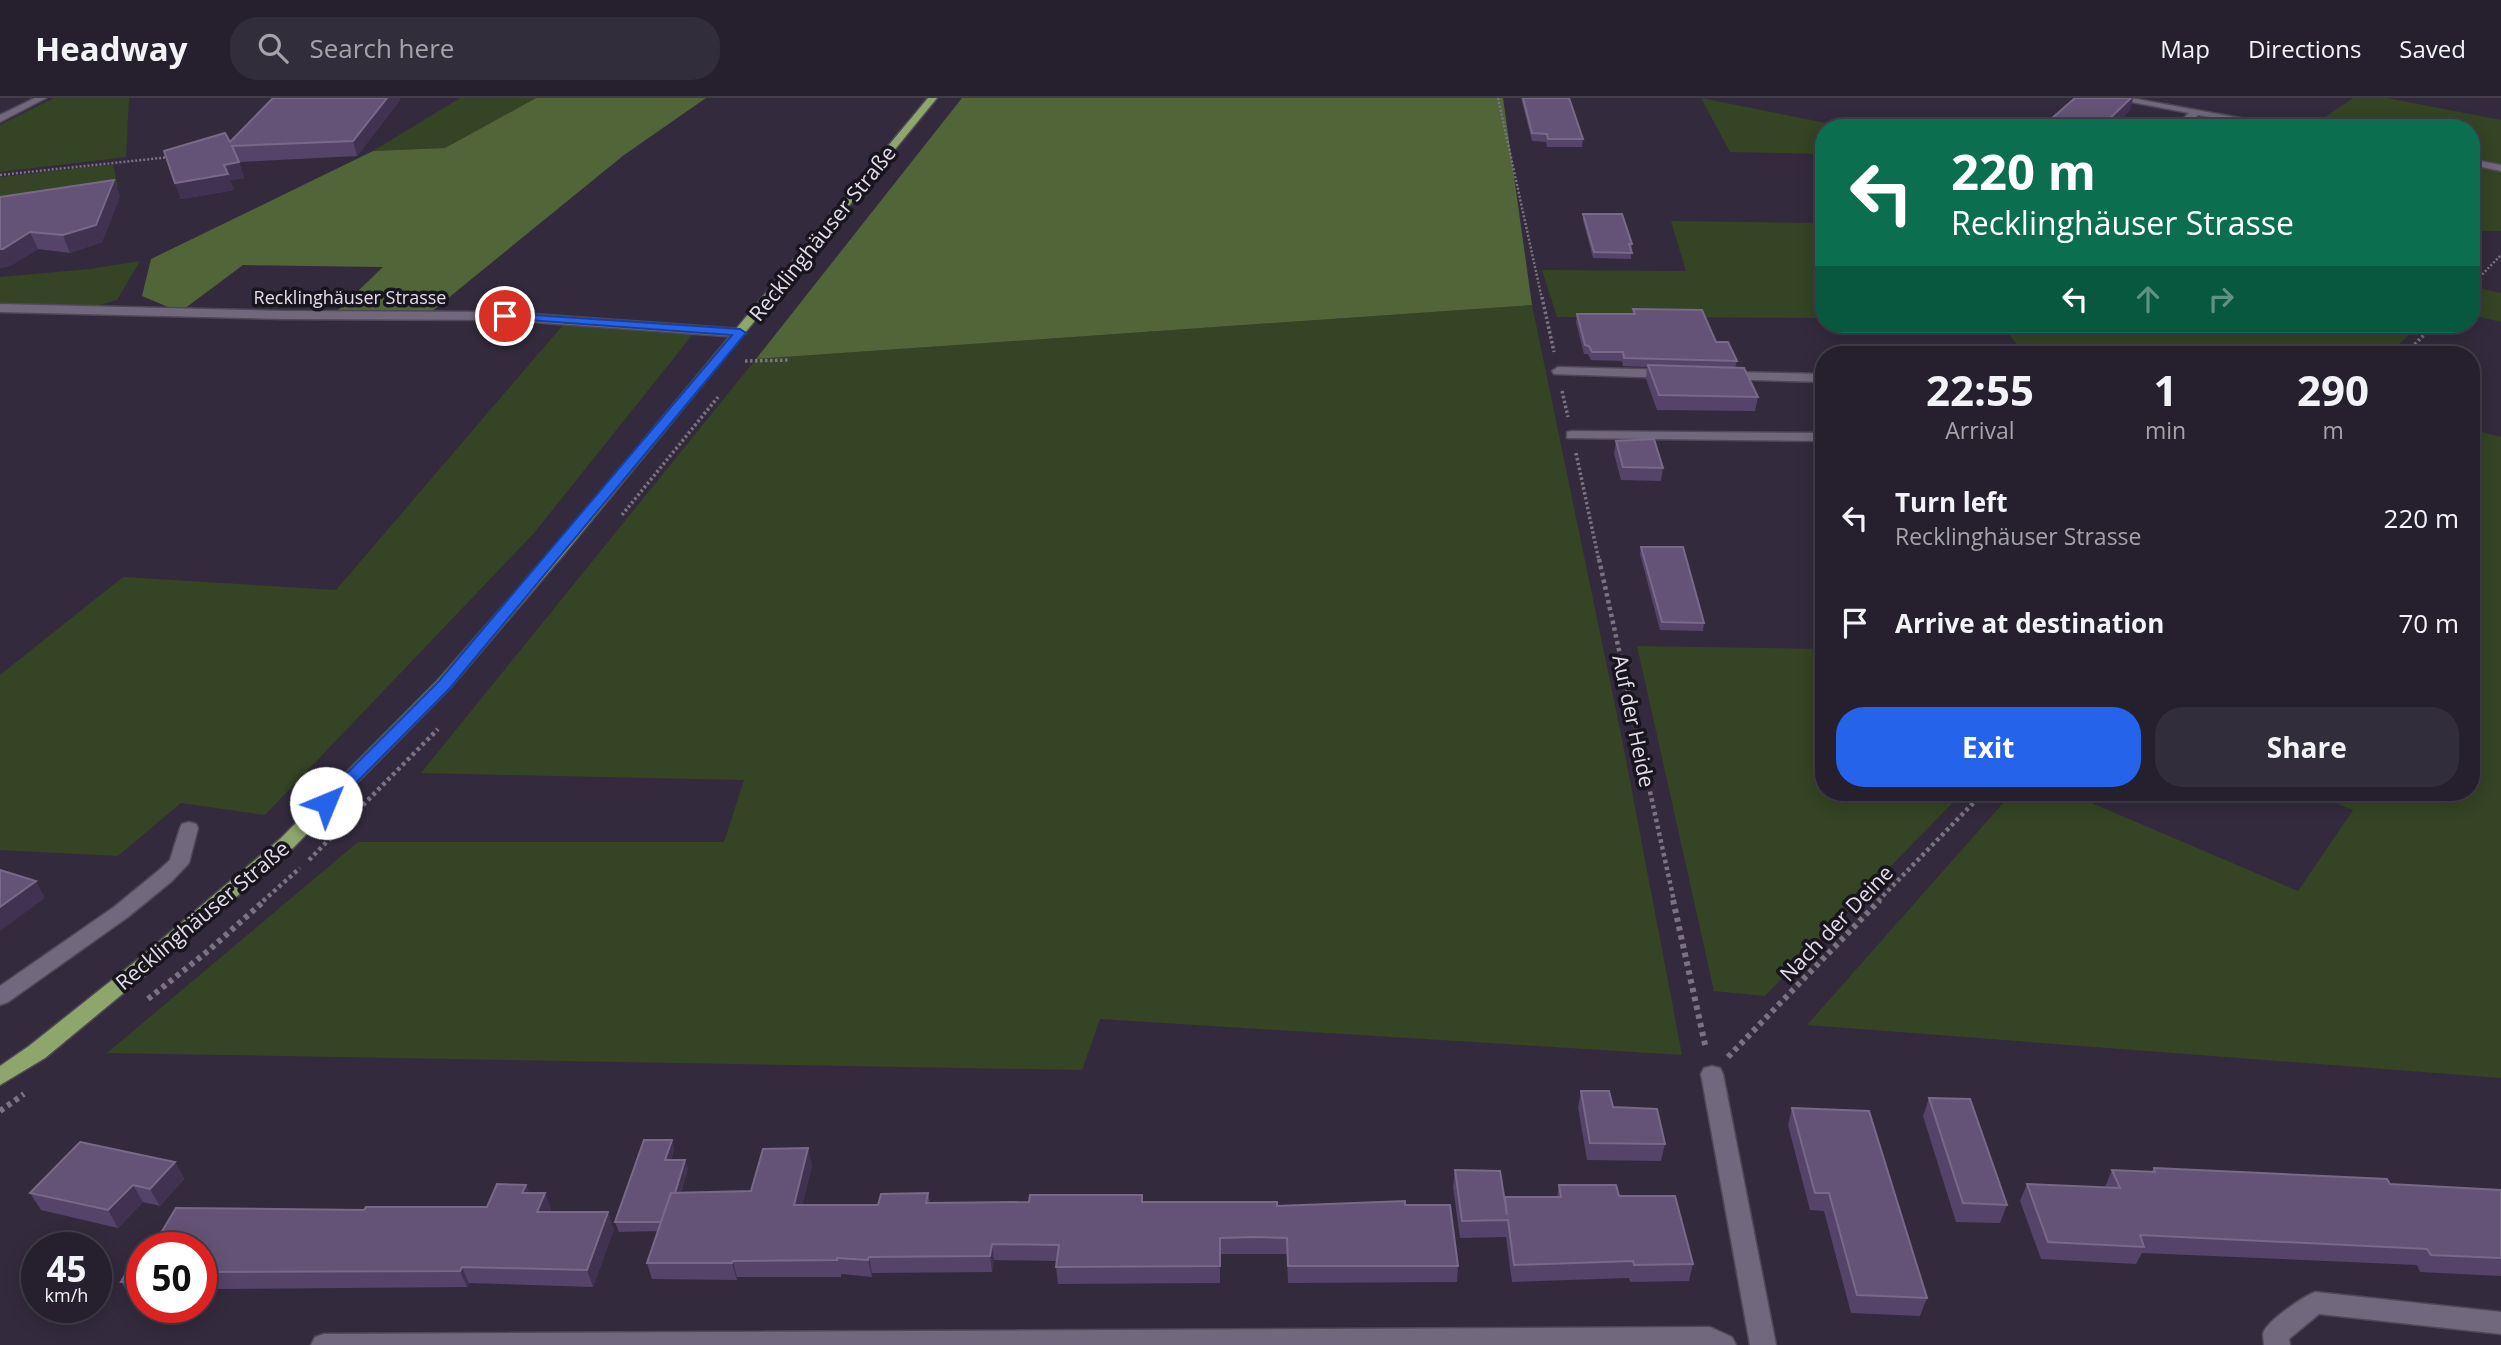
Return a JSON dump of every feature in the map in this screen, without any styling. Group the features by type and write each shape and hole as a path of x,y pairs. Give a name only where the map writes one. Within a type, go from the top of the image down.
{"main road":[{"name":"Recklinghäuser Straße","path":"0,1077 37,1052 148,962 287,843 444,684 740,333 933,98"}],"street":[{"path":"0,119 42,98"},
{"path":"2115,98 2236,119"},
{"path":"2188,119 2196,112"},
{"path":"2480,164 2501,168"},
{"name":"Recklinghäuser Strasse","path":"0,308 505,316 740,333"},
{"path":"1558,371 1684,375"},
{"path":"1712,375 1815,378"},
{"path":"1572,435 1815,437"},
{"path":"0,997 121,912 166,876 179,863 189,828"},
{"path":"1712,1074 1763,1345"},
{"path":"2277,1345 2276,1334 2315,1303 2501,1323"},
{"path":"324,1345 1436,1342 1710,1338 1723,1345"}],"path":[{"name":"Auf der Heide","path":"1498,98 1712,1074"},
{"path":"0,175 178,156"},
{"path":"2480,277 2501,255"},
{"path":"2413,346 2426,333"},
{"path":"716,361 790,360"},
{"name":"Nach der Deine","path":"1712,1074 1975,801"}],"green space":[{"path":"54,98 129,98 126,157 0,172 0,125"},
{"path":"460,98 536,98 445,148 373,151"},
{"path":"536,98 706,98 624,155 431,312 336,312 383,267 243,265 180,312 142,296 151,259 373,151 445,148"},
{"path":"962,98 1503,98 1532,305 756,359"},
{"path":"1701,98 1815,121 1815,154 1730,152"},
{"path":"2353,98 2387,98 2501,120 2501,164 2480,160 2480,119 2323,119"},
{"path":"113,165 118,187 0,203 0,177"},
{"path":"2480,167 2501,171 2501,231 2480,231"},
{"path":"1671,221 1815,223 1815,318 1557,317 1542,270 1686,271"},
{"path":"140,261 117,300 96,306 0,305 0,277 90,269"},
{"path":"2480,288 2501,293 2501,322 2480,317"},
{"path":"1532,305 1623,744 1682,1055 1100,1019 1082,1070 107,1053 358,842 724,842 744,780 421,773 756,359"},
{"path":"563,325 693,334 534,533 265,815 181,803 118,856 0,850 0,675 123,577 336,590"},
{"path":"2008,333 2411,333 2397,346 2018,346"},
{"path":"2480,431 2501,437 2501,1078 1807,1025 2005,801 2087,801 2298,891 2353,810 2330,801 2480,801"},
{"path":"1637,646 1815,649 1815,801 1954,801 1765,996 1714,991"}],"building":[{"path":"273,98 387,98 353,141 232,146 239,162 224,165 228,174 175,183 164,151 225,133 230,142"},
{"path":"1523,98 1569,98 1583,139 1548,139 1547,134 1532,133"},
{"path":"2075,98 2131,98 2109,119 2051,119"},
{"path":"114,180 96,225 63,235 30,232 0,249 0,197"},
{"path":"1583,214 1622,214 1632,244 1629,244 1632,253 1594,252"},
{"path":"1633,309 1702,310 1716,342 1728,342 1737,361 1624,358 1623,352 1592,352 1589,346 1585,345 1577,314 1635,314"},
{"path":"1648,365 1744,368 1758,397 1659,395"},
{"path":"1654,439 1663,468 1623,467 1616,441"},
{"path":"1641,547 1683,547 1704,623 1662,622"},
{"path":"0,870 36,881 0,907"},
{"path":"1581,1091 1609,1091 1613,1107 1657,1109 1665,1144 1590,1143"},
{"path":"1929,1098 1970,1099 2007,1205 1963,1203"},
{"path":"1792,1108 1869,1111 1927,1298 1857,1295 1829,1193 1815,1193"},
{"path":"644,1140 672,1140 665,1160 685,1160 675,1193 671,1193 661,1222 615,1222"},
{"path":"80,1142 175,1162 150,1189 133,1185 108,1210 30,1193"},
{"path":"808,1148 794,1205 878,1205 881,1194 928,1193 926,1203 1029,1202 1030,1195 1142,1195 1142,1202 1277,1202 1277,1206 1405,1201 1405,1205 1450,1205 1458,1266 1288,1266 1287,1238 1255,1237 1220,1238 1220,1266 1056,1267 1059,1245 992,1244 990,1256 647,1263 671,1193 751,1191 763,1149"},
{"path":"2154,1168 2387,1179 2390,1184 2501,1190 2501,1258 2431,1255 2427,1249 2140,1235 2144,1247 2048,1242 2027,1184 2120,1188 2112,1170 2155,1172"},
{"path":"1455,1170 1500,1171 1507,1215 1505,1197 1561,1197 1559,1185 1616,1185 1619,1196 1675,1196 1693,1264 1634,1265 1633,1261 1514,1265 1508,1220 1462,1221"},
{"path":"497,1184 526,1185 522,1193 545,1193 537,1212 608,1212 587,1270 462,1267 460,1271 217,1272 217,1232 162,1232 176,1208 364,1210 366,1207 487,1207"}],"route":[{"path":"326,803 444,684 559,551 740,333 505,316"}]}
